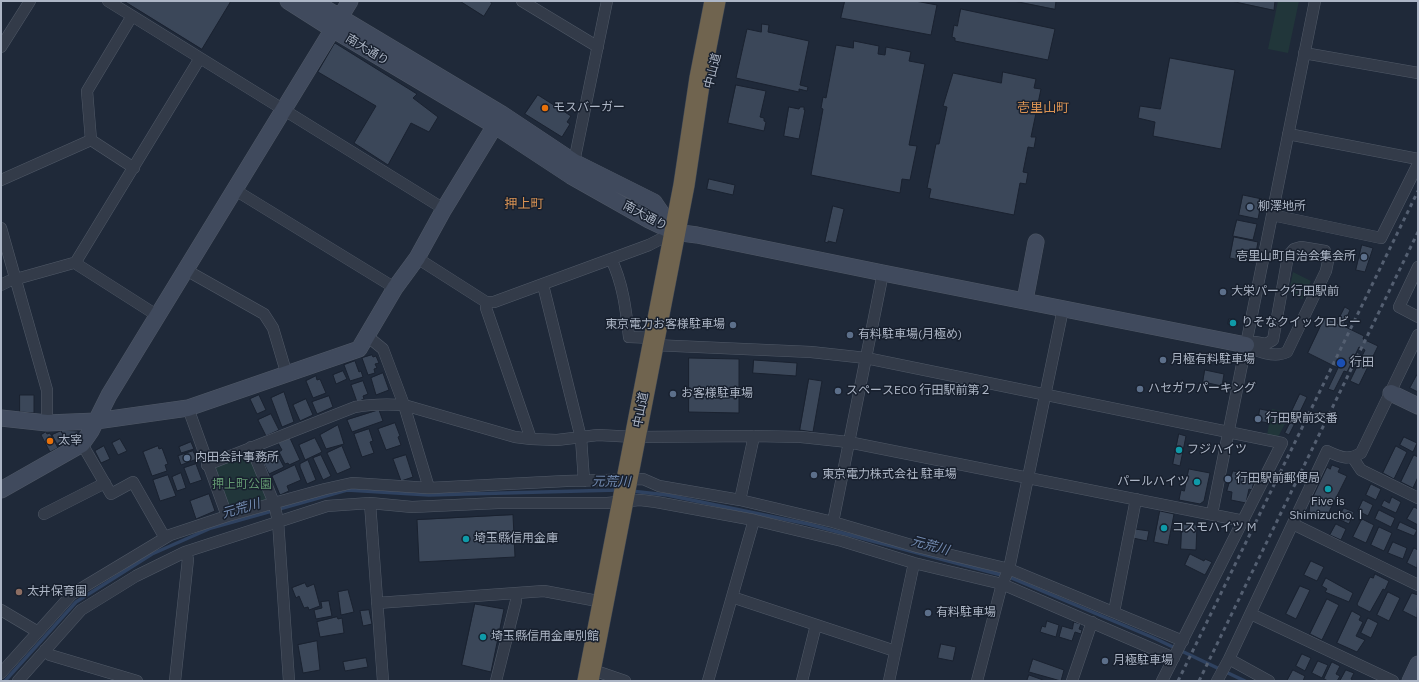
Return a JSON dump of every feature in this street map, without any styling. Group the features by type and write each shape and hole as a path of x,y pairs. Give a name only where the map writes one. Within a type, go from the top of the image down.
{"highway":[{"name":"中山道","path":"589,675 654,341 692,139 700,78 716,1"},
{"name":"中山道","path":"692,139 712,79 728,1"}],"street":[{"path":"2,44 30,1"},
{"path":"108,1 444,208"},
{"name":"南大通り","path":"288,1 336,24 499,120 649,220 674,232 697,235 1246,345"},
{"name":"南大通り","path":"313,1 336,24"},
{"path":"1,490 82,444 109,395 350,1"},
{"path":"522,1 598,47"},
{"path":"572,169 607,1"},
{"path":"1212,514 1314,1"},
{"path":"91,140 87,91 132,16"},
{"path":"1304,53 1418,73"},
{"path":"77,262 200,58"},
{"path":"1,418 47,422 96,420 188,408 353,352 362,346 395,288 416,258 444,208 499,120"},
{"path":"1288,134 1418,159"},
{"path":"91,140 134,168"},
{"path":"1,180 91,140"},
{"path":"1272,215 1381,238 1418,164"},
{"path":"235,190 395,288"},
{"path":"1,228 47,390 47,422"},
{"path":"416,258 488,302 494,302 650,245 674,232"},
{"path":"1025,300 1036,242"},
{"path":"1301,247 1325,251 1328,261 1326,271 1287,352 1280,355 1254,350 1246,345 1255,342 1266,344 1273,340 1288,256 1294,249 1301,247"},
{"path":"611,259 616,269 624,297 629,336 654,341 811,352 866,358 934,373 1045,393 1282,443 1162,681"},
{"path":"1,285 16,279 77,262"},
{"path":"77,262 78,265 158,316"},
{"path":"1418,267 1399,307 1418,317"},
{"path":"186,270 264,314 273,328 287,374"},
{"path":"833,522 883,273"},
{"path":"543,285 581,438 584,481"},
{"path":"488,302 486,308 532,439"},
{"path":"977,681 1002,584 1009,569 1063,309"},
{"path":"1217,681 1252,614 1327,451 1344,459 1353,458 1361,453 1418,335"},
{"path":"367,336 383,349 404,405 429,488"},
{"path":"1391,393 1418,406"},
{"path":"208,465 355,407 376,404 404,405 515,436 532,439 581,438 598,435 635,437 754,436 801,437 848,442 1244,521"},
{"path":"188,408 227,516"},
{"path":"740,500 754,436"},
{"path":"82,444 111,494 133,482 165,538"},
{"path":"251,447 276,512 289,681"},
{"path":"1353,458 1361,470 1418,498"},
{"path":"18,681 81,610 136,576 184,552 276,512 352,483 429,488 643,479 659,486 740,500 833,522 918,546 1009,569 1182,641"},
{"path":"44,514 105,483"},
{"path":"1114,612 1136,499"},
{"path":"1,673 72,594 165,538 227,516 370,503 412,507 498,503 656,502 754,520 842,541 914,562 1002,584 1174,658"},
{"path":"370,503 383,681"},
{"path":"708,681 754,520"},
{"path":"1293,524 1418,585"},
{"path":"175,681 188,559 184,552"},
{"path":"890,681 914,562"},
{"path":"377,603 544,591 603,602"},
{"path":"496,681 516,601 516,593"},
{"path":"732,597 895,651"},
{"path":"1,610 38,632"},
{"path":"1252,614 1393,681"},
{"path":"1072,681 1092,622"},
{"path":"802,681 816,625"},
{"path":"45,650 50,655 137,681"},
{"path":"1229,659 1269,681"},
{"path":"1410,681 1418,664"},
{"path":"589,675 625,681"}],"green space":[{"path":"1278,1 1299,1 1288,53 1268,49"},
{"path":"1293,272 1311,281 1302,299 1289,292"},
{"path":"1272,409 1286,412 1286,422 1278,437 1267,435"},
{"name":"押上町公園","path":"248,453 267,500 235,510 230,508 215,466"}],"building":[{"path":"124,1 231,1 202,49"},
{"path":"460,1 489,1 492,3 484,16"},
{"path":"845,1 915,1 937,5 931,35 841,18"},
{"path":"1014,1 1056,1 1055,9"},
{"path":"1231,1 1275,1 1274,10"},
{"path":"961,9 1055,29 1048,60 955,41 955,38 952,37 954,25 957,26"},
{"path":"762,24 769,25 768,32 809,41 800,85 808,87 807,91 799,89 799,92 736,78 747,29 761,32"},
{"path":"854,41 879,46 878,54 885,55 886,47 911,52 909,61 925,64 909,145 917,146 910,180 902,179 900,193 811,175 823,109 821,108 823,97 826,98 836,45 853,48"},
{"path":"335,43 417,94 413,98 438,117 429,132 411,123 388,165 354,143 376,106 318,72"},
{"path":"1170,58 1235,70 1221,149 1153,136 1155,122 1138,118 1140,106 1160,109"},
{"path":"1003,72 1036,79 1034,88 1041,89 1031,137 1036,137 1034,148 1028,147 1023,172 1028,173 1026,184 1020,183 1014,215 929,198 931,189 927,188 936,144 939,144 947,107 943,106 953,73 1001,83"},
{"path":"736,85 766,91 760,117 764,118 764,121 766,122 764,131 728,123"},
{"path":"538,95 571,116 567,122 570,124 562,137 525,114"},
{"path":"789,107 799,109 800,107 804,107 805,110 799,139 784,136"},
{"path":"709,179 735,185 733,195 707,189"},
{"path":"1243,195 1262,199 1258,219 1239,215"},
{"path":"833,206 844,209 836,243 828,241 828,243 825,242"},
{"path":"1237,220 1257,224 1253,240 1233,236"},
{"path":"1234,237 1258,242 1254,263 1230,258"},
{"name":"壱里山町自治会集会所","path":"1362,245 1373,248 1365,272 1356,270"},
{"path":"1345,307 1350,310 1343,326 1337,323"},
{"path":"1325,317 1364,336 1363,339 1378,346 1359,385 1350,381 1365,350 1359,347 1347,372 1344,371 1334,391 1328,389 1338,368 1308,353"},
{"name":"りそなクイックロビー","path":"1229,319 1238,321 1237,326 1228,324"},
{"path":"372,355 373,357 376,356 379,363 375,364 377,368 374,369 375,373 368,375 362,358"},
{"path":"689,358 739,359 739,413 689,412"},
{"path":"754,360 797,363 796,376 753,373"},
{"path":"355,361 359,372 361,371 363,377 350,381 344,365"},
{"path":"1205,370 1224,374 1222,386 1203,382"},
{"path":"343,371 347,379 336,384 333,375"},
{"path":"383,373 389,390 376,395 371,378"},
{"path":"1418,375 1418,392 1410,388"},
{"path":"316,376 317,380 320,379 326,393 313,398 306,381"},
{"path":"809,379 822,381 813,432 800,430"},
{"path":"363,381 368,394 363,396 364,399 357,402 351,385"},
{"path":"284,392 294,422 282,427 271,398"},
{"path":"1300,394 1307,397 1297,418 1290,415"},
{"path":"20,395 34,395 34,413 20,412"},
{"path":"259,395 266,410 257,414 250,399"},
{"path":"329,396 333,407 317,414 312,402"},
{"path":"306,399 313,415 300,421 293,405"},
{"path":"1260,409 1270,411 1268,423 1258,421"},
{"path":"379,410 383,421 352,432 347,420"},
{"path":"271,414 279,430 266,436 258,420"},
{"path":"1292,419 1296,421 1289,435 1285,433"},
{"path":"395,423 400,436 398,437 401,445 386,450 378,429"},
{"path":"338,425 344,444 326,449 320,435"},
{"path":"369,429 373,441 370,442 374,453 362,457 354,434"},
{"path":"61,430 78,431 78,436 67,442"},
{"path":"61,431 67,442 58,446 52,435"},
{"name":"太宰","path":"46,432 47,434 50,433 58,448 50,452 41,435"},
{"name":"フジハイツ","path":"1179,434 1186,436 1180,466 1173,464"},
{"path":"1404,437 1417,443 1413,452 1400,445"},
{"path":"290,438 300,460 289,465 288,463 285,464 279,452 282,450 278,443"},
{"path":"315,438 322,452 305,460 299,445"},
{"path":"120,439 127,451 118,455 112,443"},
{"path":"191,442 194,449 181,453 179,447"},
{"path":"104,446 110,459 101,463 95,451"},
{"path":"158,446 159,449 162,448 168,464 165,465 167,471 152,476 143,452"},
{"path":"342,446 351,468 337,474 327,453"},
{"path":"1396,446 1407,452 1394,479 1383,473"},
{"name":"内田会計事務所","path":"193,451 197,459 181,465 178,456"},
{"path":"277,454 284,467 269,474 262,460"},
{"path":"321,455 331,476 323,480 313,458"},
{"path":"406,455 413,477 401,481 393,459"},
{"path":"1414,455 1418,457 1418,477 1413,488 1401,482"},
{"path":"308,460 316,480 307,484 300,464"},
{"path":"196,464 202,480 190,484 184,468"},
{"path":"295,465 301,480 287,486 289,491 280,495 272,476"},
{"name":"Five is Shimizucho.Ⅰ","path":"1332,465 1340,468 1338,472 1347,476 1325,520 1310,515 1310,503 1327,467 1330,469"},
{"name":"パールハイツ","path":"1189,469 1210,473 1204,501 1200,504 1179,500 1181,490 1184,491"},
{"path":"1233,471 1255,475 1252,490 1249,489 1246,503 1231,500 1232,492 1227,491"},
{"path":"181,473 186,488 177,491 172,477"},
{"path":"168,475 176,496 160,501 153,480"},
{"path":"1371,484 1381,489 1376,500 1366,495"},
{"path":"209,494 215,511 196,519 190,501"},
{"path":"1392,497 1401,502 1396,513 1381,506 1384,500 1389,503"},
{"path":"1363,500 1373,505 1368,516 1358,511"},
{"path":"1414,507 1418,509 1418,525 1407,519"},
{"path":"1344,508 1354,512 1349,524 1338,519"},
{"path":"1379,510 1395,518 1391,527 1375,519"},
{"name":"コスモハイツ M","path":"1160,511 1174,514 1168,545 1154,542"},
{"name":"埼玉縣信用金庫","path":"513,515 515,557 419,562 417,520"},
{"path":"1362,519 1374,525 1366,543 1353,537"},
{"path":"1400,522 1417,530 1414,536 1397,529"},
{"path":"1182,524 1197,525 1196,550 1181,549"},
{"path":"1336,524 1346,529 1341,540 1330,535"},
{"path":"1379,527 1392,533 1384,551 1371,545"},
{"path":"1135,529 1149,531 1147,541 1133,538"},
{"path":"1393,542 1407,548 1403,559 1388,553"},
{"path":"1414,548 1418,550 1417,568 1407,563"},
{"path":"1190,554 1204,561 1205,559 1212,562 1205,575 1185,565"},
{"path":"1311,561 1324,567 1317,581 1304,575"},
{"path":"1375,574 1389,581 1385,590 1383,589 1370,612 1357,604 1370,577 1373,578"},
{"path":"1326,578 1353,593 1349,602 1325,592 1327,589 1322,586"},
{"path":"305,583 307,587 314,584 320,606 309,610 308,607 304,608 299,596 296,598 292,588"},
{"path":"1300,586 1310,590 1296,619 1286,614"},
{"path":"348,590 354,612 341,615 338,592"},
{"path":"1388,592 1400,598 1389,621 1377,615"},
{"path":"1412,593 1418,595 1417,618 1403,611"},
{"path":"1327,599 1339,605 1322,640 1310,634"},
{"path":"329,601 332,616 316,619 314,610 322,608 321,602"},
{"name":"埼玉縣信用金庫別館","path":"475,604 504,609 491,672 462,665"},
{"path":"369,610 372,624 363,626 360,611"},
{"path":"1352,611 1361,616 1359,620 1363,622 1356,636 1365,640 1357,652 1337,643"},
{"path":"337,617 338,619 342,618 344,633 320,637 317,622"},
{"path":"1368,618 1378,623 1371,638 1361,633"},
{"path":"1047,621 1059,625 1056,637 1040,632 1042,626 1045,627"},
{"path":"1074,622 1081,624 1079,629 1082,630 1081,634 1075,632 1072,641 1059,637 1062,626 1072,629"},
{"path":"317,641 320,670 303,673 298,645"},
{"path":"941,644 956,647 953,661 938,658"},
{"path":"1302,654 1311,658 1305,671 1296,666"},
{"path":"366,658 368,667 345,671 343,662"},
{"path":"1033,659 1064,670 1061,681 1029,672"},
{"path":"1318,661 1328,665 1322,678 1312,673"},
{"path":"1332,662 1340,666 1336,674 1340,676 1337,681 1328,681 1324,679"},
{"path":"1293,670 1305,676 1303,681 1287,681"},
{"path":"1346,670 1354,673 1351,679 1354,681 1340,681"},
{"path":"1029,675 1043,680 1027,681"}],"waterway":[{"name":"元荒川","path":"5,681 76,602 152,554 211,528 347,490 429,495 618,490"},
{"name":"元荒川","path":"631,491 667,495 808,524 1009,577 1154,638 1245,681"}],"railway":[{"path":"1178,681 1418,191"},
{"path":"1199,681 1418,232"}],"place":[{"name":"モスバーガー","path":"545,108"},
{"name":"柳澤地所","path":"1250,207"},
{"name":"壱里山町自治会集会所","path":"1364,257"},
{"name":"大栄パーク行田駅前","path":"1223,292"},
{"name":"りそなクイックロビー","path":"1233,323"},
{"name":"東京電力お客様駐車場","path":"733,325"},
{"name":"有料駐車場(月極め)","path":"850,335"},
{"name":"月極有料駐車場","path":"1163,360"},
{"name":"行田","path":"1341,363"},
{"name":"ハセガワパーキング","path":"1140,389"},
{"name":"スペースECO 行田駅前第２","path":"838,391"},
{"name":"お客様駐車場","path":"673,394"},
{"name":"行田駅前交番","path":"1258,419"},
{"name":"太宰","path":"50,441"},
{"name":"フジハイツ","path":"1179,450"},
{"name":"内田会計事務所","path":"187,458"},
{"name":"東京電力株式会社 駐車場","path":"814,475"},
{"name":"行田駅前郵便局","path":"1228,479"},
{"name":"パールハイツ","path":"1197,482"},
{"name":"Five is Shimizucho.Ⅰ","path":"1328,489"},
{"name":"コスモハイツ M","path":"1164,528"},
{"name":"埼玉縣信用金庫","path":"466,539"},
{"name":"太井保育園","path":"19,592"},
{"name":"有料駐車場","path":"928,613"},
{"name":"埼玉縣信用金庫別館","path":"483,637"},
{"name":"月極駐車場","path":"1105,661"}],"district":[{"name":"壱里山町","path":"1043,108"},
{"name":"押上町","path":"524,204"}]}
